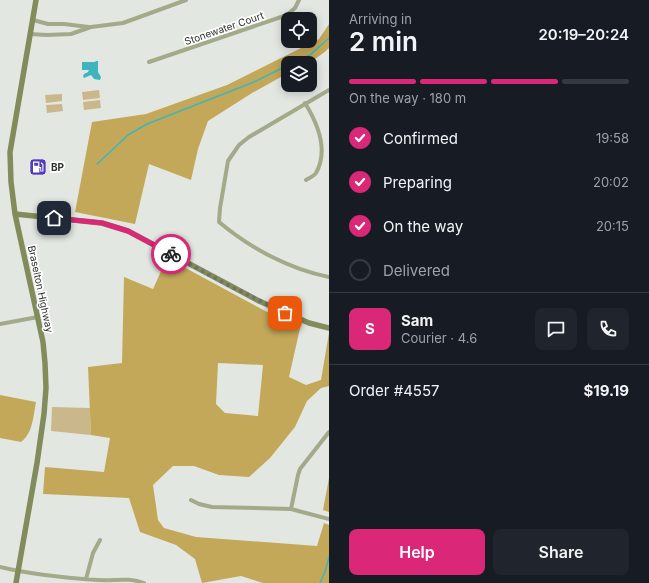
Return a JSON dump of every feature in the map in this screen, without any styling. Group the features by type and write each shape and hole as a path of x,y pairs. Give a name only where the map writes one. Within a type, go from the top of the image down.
{"main road":[{"name":"Braselton Highway","path":"16,583 33,487 44,414 46,388 45,363 38,317 16,214 11,182 10,152 36,0"},
{"path":"16,214 102,223 128,231 259,300 309,323 329,328"}],"street":[{"path":"30,34 72,34 91,27 123,22 186,0"},
{"name":"Stonewater Court","path":"149,62 287,15 295,8 299,0"},
{"path":"33,20 48,24 91,27"},
{"path":"329,90 249,137 239,145 228,161 219,222 236,236 264,252 296,268 329,277"},
{"path":"305,103 319,126 324,139 324,153 321,164 316,174 306,180"},
{"path":"0,324 38,317"},
{"path":"291,509 300,469 329,432"},
{"path":"191,500 199,504 212,507 291,509 329,519"},
{"path":"86,579 93,553 100,540"},
{"path":"0,567 18,572 100,580 131,579 144,583"}],"shaded area":[{"path":"329,24 329,48 324,53 317,57 285,56 301,48 317,48 317,40"},
{"path":"281,58 281,77 252,93 208,121 198,149 191,180 149,164 135,224 75,212 92,122 146,114 227,85"},
{"path":"99,90 100,98 83,100 82,92"},
{"path":"62,94 62,101 46,103 45,95"},
{"path":"100,100 101,108 84,110 83,102"},
{"path":"62,104 63,111 47,113 46,105"},
{"path":"167,258 269,313 301,324 289,377 306,385 321,380 329,333 329,386 321,388 307,401 295,427 270,458 249,477 219,475 194,466 173,466 153,485 158,520 164,528 196,537 317,546 324,523 329,525 329,583 263,583 241,576 202,583 195,559 176,545 140,532 129,498 43,494 45,467 104,472 110,438 91,435 88,367 122,363 124,277 153,289","holes":["218,363 263,365 258,416 225,413 216,404"]},
{"path":"0,395 36,402 30,429 28,434 21,442 0,438"},
{"path":"52,407 90,408 91,435 51,431"},
{"path":"329,478 329,512 323,510"}],"water":[{"path":"98,61 98,72 101,77 100,80 94,79 91,75 84,78 84,74 89,70 82,70 82,62"}],"waterway":[{"path":"308,56 329,38"},
{"path":"97,164 128,135 147,124 254,82 281,68"},
{"path":"320,583 329,557"}],"way so far":[{"path":"171,254 228,285 285,313"}],"place":[{"name":"BP","path":"38,167"}],"route":[{"path":"54,218 102,223 128,231 171,254"}]}
